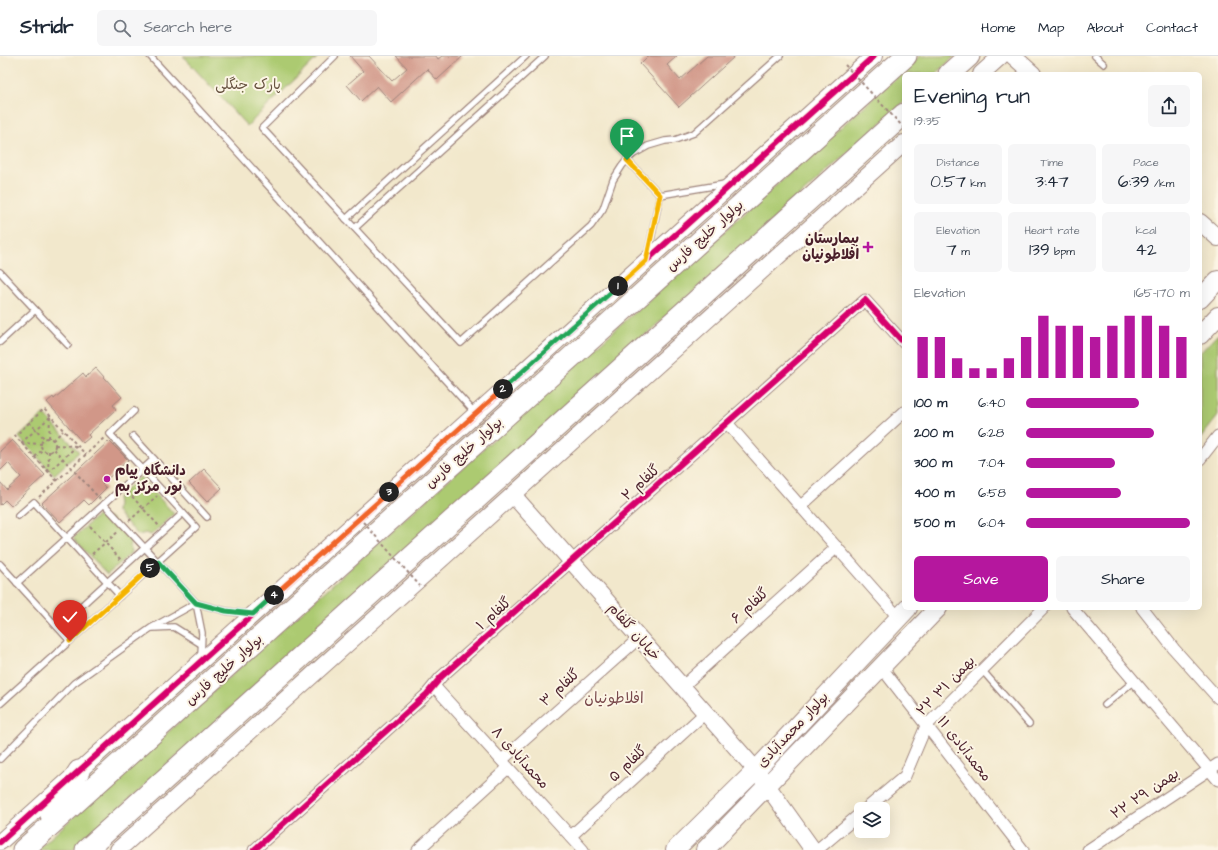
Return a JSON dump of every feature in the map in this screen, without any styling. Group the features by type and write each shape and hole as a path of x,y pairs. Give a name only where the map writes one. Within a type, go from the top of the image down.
{"highway":[{"name":"بولوار خلیج فارس","path":"29,844 906,56"},
{"path":"951,72 969,56"},
{"path":"86,850 902,116"},
{"path":"29,844 79,770"},
{"path":"99,850 109,829"}],"main road":[{"path":"1202,297 1218,280"},
{"path":"1202,333 1218,316"},
{"name":"بولوار محمدآبادی","path":"705,850 936,610"},
{"name":"بولوار محمدآبادی","path":"675,850 756,770 903,613"}],"street":[{"path":"0,842 874,56"},
{"path":"983,72 1001,56"},
{"path":"1013,56 1031,72"},
{"path":"118,850 902,145"},
{"path":"1202,224 1218,238"},
{"name":"گلفام ۲","path":"571,561 865,300 902,341"},
{"path":"801,506 902,414"},
{"path":"727,422 837,548 903,613"},
{"path":"1202,456 1218,436"},
{"name":"خیابان گلفام","path":"513,495 756,770 813,850"},
{"name":"گلفام ۶","path":"682,687 837,548"},
{"name":"گلفام ۱","path":"254,850 421,699 441,677 571,561"},
{"name":"۲۲ بهمن ۳۱","path":"874,802 905,776 926,726 1042,610"},
{"path":"1074,610 1134,681 1214,766 1218,780"},
{"path":"1144,610 1174,649 1218,698"},
{"name":"گلفام ۳","path":"418,850 505,764 639,638"},
{"name":"محمدآبادی ۱۱","path":"881,667 1023,850"},
{"name":"محمدآبادی ۸","path":"434,686 571,836 582,850"},
{"name":"گلفام ۵","path":"571,836 705,713"},
{"name":"۲۲ بهمن ۲۹","path":"1088,850 1214,766"},
{"path":"817,850 854,819"}],"lane":[{"path":"150,56 476,414"},
{"path":"335,56 262,128 462,343 591,226 603,209 613,180 627,160 648,146 675,140 694,133 780,56"},
{"path":"346,219 526,56"},
{"path":"355,228 545,56"},
{"path":"1095,56 1104,64"},
{"path":"627,160 660,195"},
{"path":"660,195 732,183"},
{"path":"646,261 660,195"},
{"path":"0,272 68,345"},
{"path":"0,342 35,310"},
{"path":"0,704 196,527 110,434 134,411"},
{"path":"132,436 207,517"},
{"path":"17,583 154,459"},
{"path":"18,516 34,502 120,596"},
{"path":"104,504 196,603 202,633 201,661"},
{"path":"58,627 183,513"},
{"path":"0,564 70,641"},
{"path":"0,759 74,683 151,628 196,603 226,611 253,614"},
{"path":"151,628 174,627 201,644"},
{"path":"982,670 1029,724"},
{"path":"1105,705 1134,681"}],"path":[{"path":"845,65 902,126"},
{"path":"57,481 15,436 29,422 44,409 86,455"},
{"path":"21,443 50,417"},
{"path":"49,438 50,417"},
{"path":"29,422 45,439"},
{"path":"53,440 64,431"},
{"path":"34,502 110,434"},
{"path":"42,444 45,439 49,438 53,440 55,445 54,449"},
{"path":"21,443 42,444"},
{"path":"42,444 44,449 49,451 54,449"},
{"path":"55,445 77,446"},
{"path":"48,472 77,446"},
{"path":"35,457 44,449"},
{"path":"54,449 98,496"},
{"path":"48,472 49,451"},
{"path":"123,486 164,531"},
{"path":"354,513 420,586"},
{"path":"85,521 126,565"}],"green space":[{"name":"پارک جنگلی","path":"183,56 319,56 247,126"},
{"path":"920,56 955,56 937,72 902,72"},
{"path":"902,72 902,104 73,850 37,850"},
{"path":"1218,334 1218,416 1202,436 1202,351"},
{"path":"44,414 79,452 54,475 19,437"},
{"path":"140,477 174,514 151,535 146,533 138,535 117,512 117,498"},
{"path":"97,516 104,519 110,517 132,540 130,546 131,553 107,575 73,538"}],"building":[{"path":"350,56 369,56 392,81 407,68 396,56 436,56 438,59 442,56 463,56 437,80 427,69 391,102 377,86 361,101 347,85 363,71"},
{"path":"648,56 677,56 667,65 680,80 707,56 735,56 679,107 640,64"},
{"path":"96,368 122,397 113,405 116,409 88,435 90,437 83,443 47,402 53,397 54,399 83,373 86,377"},
{"path":"12,440 45,475 11,506 5,500 0,505 0,482 7,490 21,477 8,463 0,471 0,451"},
{"path":"109,441 128,460 102,484 106,488 89,505 84,500 60,522 42,503"},
{"path":"204,469 222,488 207,502 189,483"}],"cycle path":[{"path":"0,842 874,56"},
{"path":"254,850 427,694 441,677 865,300 902,341"}],"place":[{"name":"بیمارستان افلاطونیان","path":"868,247"},
{"name":"دانشگاه پیام نور مرکز بم","path":"107,479"}],"district":[{"name":"افلاطونیان","path":"614,698"}],"route":[{"path":"70,641 158,562 196,603 226,611 253,614 646,261 660,195 627,160"}]}
